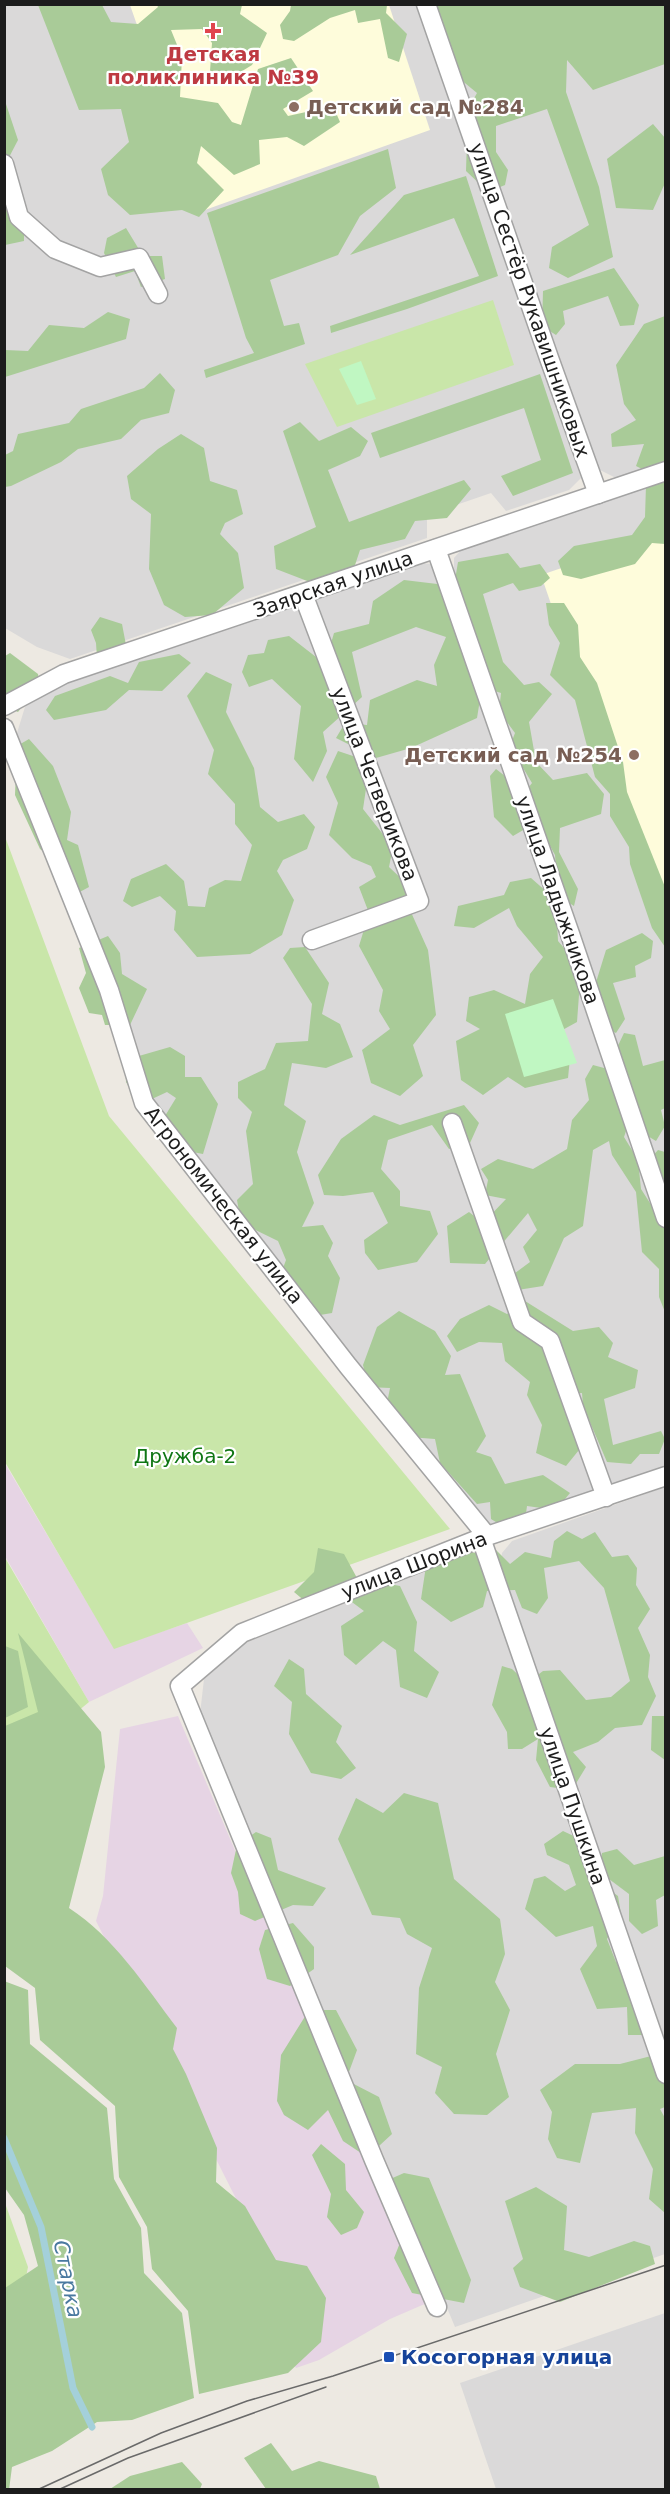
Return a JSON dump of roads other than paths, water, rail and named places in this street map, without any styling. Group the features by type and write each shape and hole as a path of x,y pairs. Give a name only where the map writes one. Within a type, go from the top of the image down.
{"street":[{"name":"улица Сестёр Рукавишниковых","path":"426,4 598,494"},
{"path":"4,164 19,217 55,249 100,267 139,258 158,294"},
{"name":"Заярская улица","path":"4,706 64,674 666,471"},
{"name":"улица Ладыжникова","path":"436,549 666,1218"},
{"name":"улица Четверикова","path":"303,594 419,901 312,940"},
{"name":"Агрономическая улица","path":"4,728 109,990 144,1103 484,1537"},
{"path":"452,1123 522,1322 550,1341 606,1497"},
{"name":"улица Шорина","path":"437,2307 374,2160 180,1686 242,1633 484,1537 666,1476"},
{"name":"улица Пушкина","path":"484,1537 666,2074"}],"waterway":[{"name":"Старка","path":"4,2138 41,2227 73,2388 92,2427"}],"tram line":[{"path":"37,2490 161,2433 247,2401 333,2376 666,2265"},
{"path":"58,2490 128,2458 326,2387"}],"place":[{"name":"Детская поликлиника №39","path":"213,31"},
{"name":"Детский сад №284","path":"294,107"},
{"name":"Детский сад №254","path":"634,755"},
{"name":"Косогорная улица","path":"389,2357"}],"park label":[{"name":"Дружба-2","path":"185,1456"}]}
